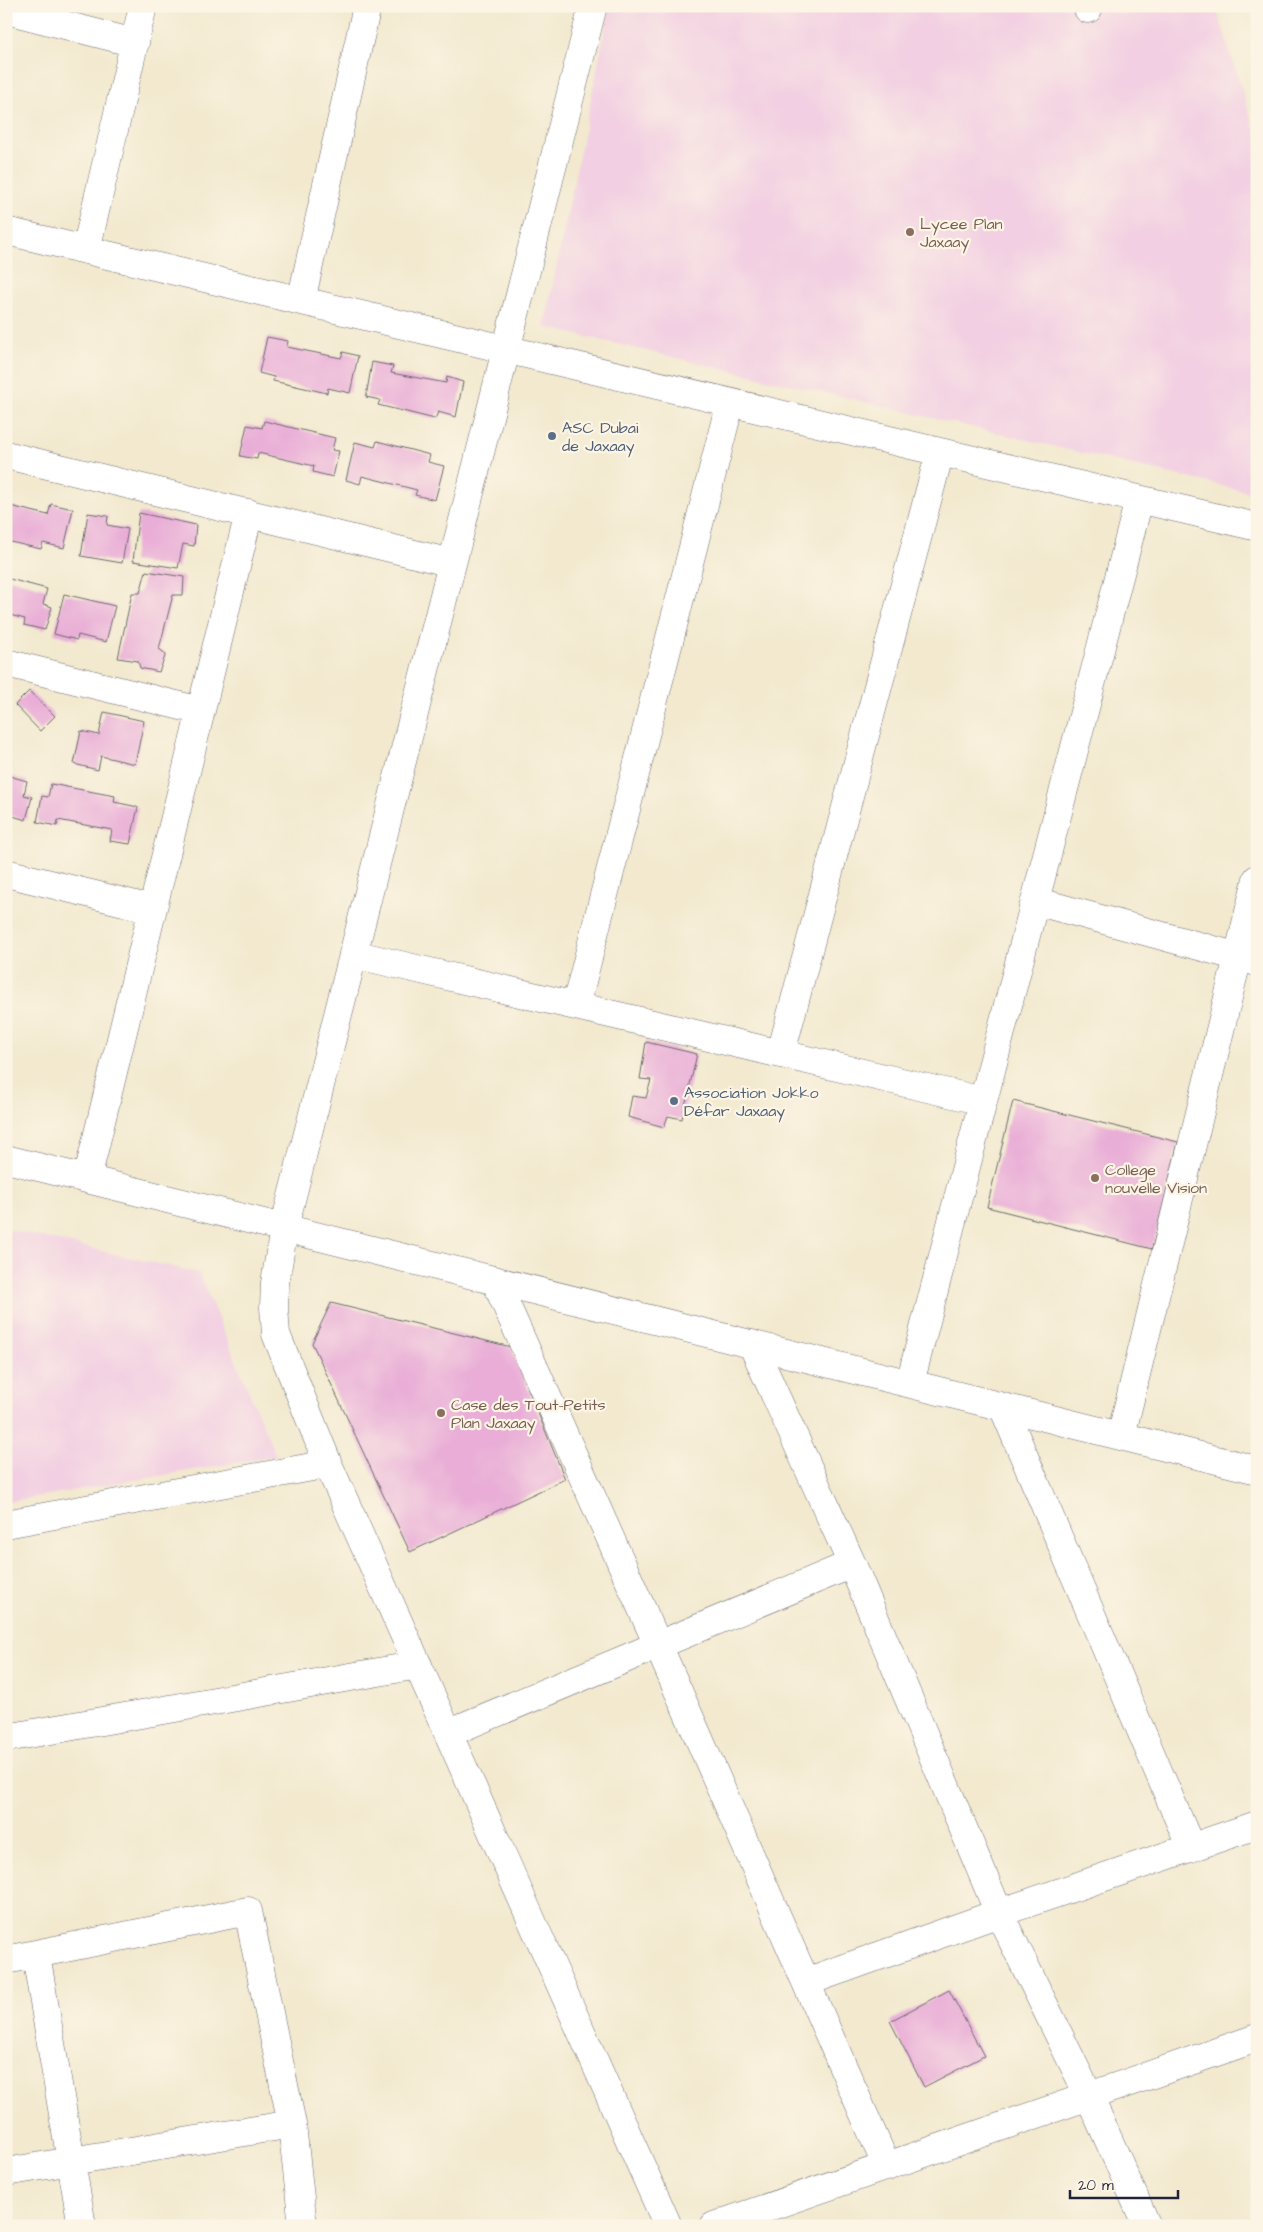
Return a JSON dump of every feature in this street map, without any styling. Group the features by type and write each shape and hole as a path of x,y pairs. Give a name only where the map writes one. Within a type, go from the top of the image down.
{"street":[{"path":"86,250 143,6"},
{"path":"300,301 367,6"},
{"path":"593,6 284,1228 275,1283 274,1307 276,1334 328,1464 668,2226"},
{"path":"6,10 135,43"},
{"path":"6,231 1257,527"},
{"path":"576,1005 730,403"},
{"path":"782,1054 940,452"},
{"path":"6,455 452,562"},
{"path":"910,1384 1139,500"},
{"path":"87,1179 249,513"},
{"path":"6,663 201,711"},
{"path":"6,872 152,909"},
{"path":"1121,1436 1247,959 1257,879"},
{"path":"1035,901 1247,959"},
{"path":"353,954 983,1101"},
{"path":"6,1159 1257,1470"},
{"path":"495,1280 658,1645 887,2167"},
{"path":"752,1344 852,1564 999,1913 1089,2096 1147,2226"},
{"path":"1003,1407 1191,1848"},
{"path":"6,1524 328,1464"},
{"path":"448,1733 852,1564"},
{"path":"6,1738 418,1665"},
{"path":"806,1982 999,1913 1257,1826"},
{"path":"6,1960 248,1911 292,2124 303,2226"},
{"path":"36,1955 82,2226"},
{"path":"714,2226 1257,2038"},
{"path":"6,2172 292,2124"}],"shaded area":[{"name":"Lycee Plan Jaxaay","path":"610,6 1216,6 1257,138 1257,494 544,327"},
{"path":"6,1229 199,1273 276,1456 6,1502"}],"building":[{"path":"267,337 288,341 287,347 341,358 343,352 358,356 350,393 328,388 327,393 273,381 274,377 259,373"},
{"path":"372,362 393,366 391,373 446,383 447,377 463,382 456,417 438,412 435,419 378,405 380,400 366,397"},
{"path":"264,421 335,438 332,450 339,451 333,477 313,472 314,466 258,453 257,459 240,456 247,425 262,428"},
{"path":"377,441 430,455 428,462 444,466 435,500 415,495 417,490 362,476 360,484 346,480 355,442 375,447"},
{"path":"51,504 73,509 64,548 43,543 41,549 6,541 6,505 48,515"},
{"path":"88,513 108,516 107,525 128,529 122,563 81,556"},
{"path":"139,513 196,525 194,546 183,544 178,568 133,561"},
{"path":"146,571 184,577 183,595 173,595 159,649 166,654 159,672 140,668 138,661 118,658 132,593 140,593"},
{"path":"6,578 47,589 43,604 52,607 45,630 24,625 25,619 6,614"},
{"path":"64,594 115,606 106,642 78,635 77,640 54,634"},
{"path":"29,691 55,716 40,731 15,705"},
{"path":"104,712 144,721 135,764 101,756 98,770 74,764 81,731 99,735"},
{"path":"6,775 27,781 24,795 32,797 26,820 6,814"},
{"path":"51,784 115,796 114,802 138,807 130,844 110,841 112,830 58,820 57,826 37,822 42,796 48,797"},
{"path":"646,1042 697,1054 682,1119 668,1116 664,1127 628,1117 632,1096 646,1098 651,1080 640,1079"},
{"path":"1013,1101 1178,1142 1152,1249 987,1207"},
{"name":"Case des Tout-Petits Plan Jaxaay","path":"331,1303 511,1347 565,1479 410,1552 312,1343"},
{"path":"949,1990 984,2056 924,2087 890,2021"}],"place":[{"name":"Lycee Plan Jaxaay","path":"910,232"},
{"name":"ASC Dubai de Jaxaay","path":"552,436"},
{"name":"Association Jokko Défar Jaxaay","path":"674,1101"},
{"name":"College nouvelle Vision","path":"1095,1178"},
{"name":"Case des Tout-Petits Plan Jaxaay","path":"441,1413"}]}
